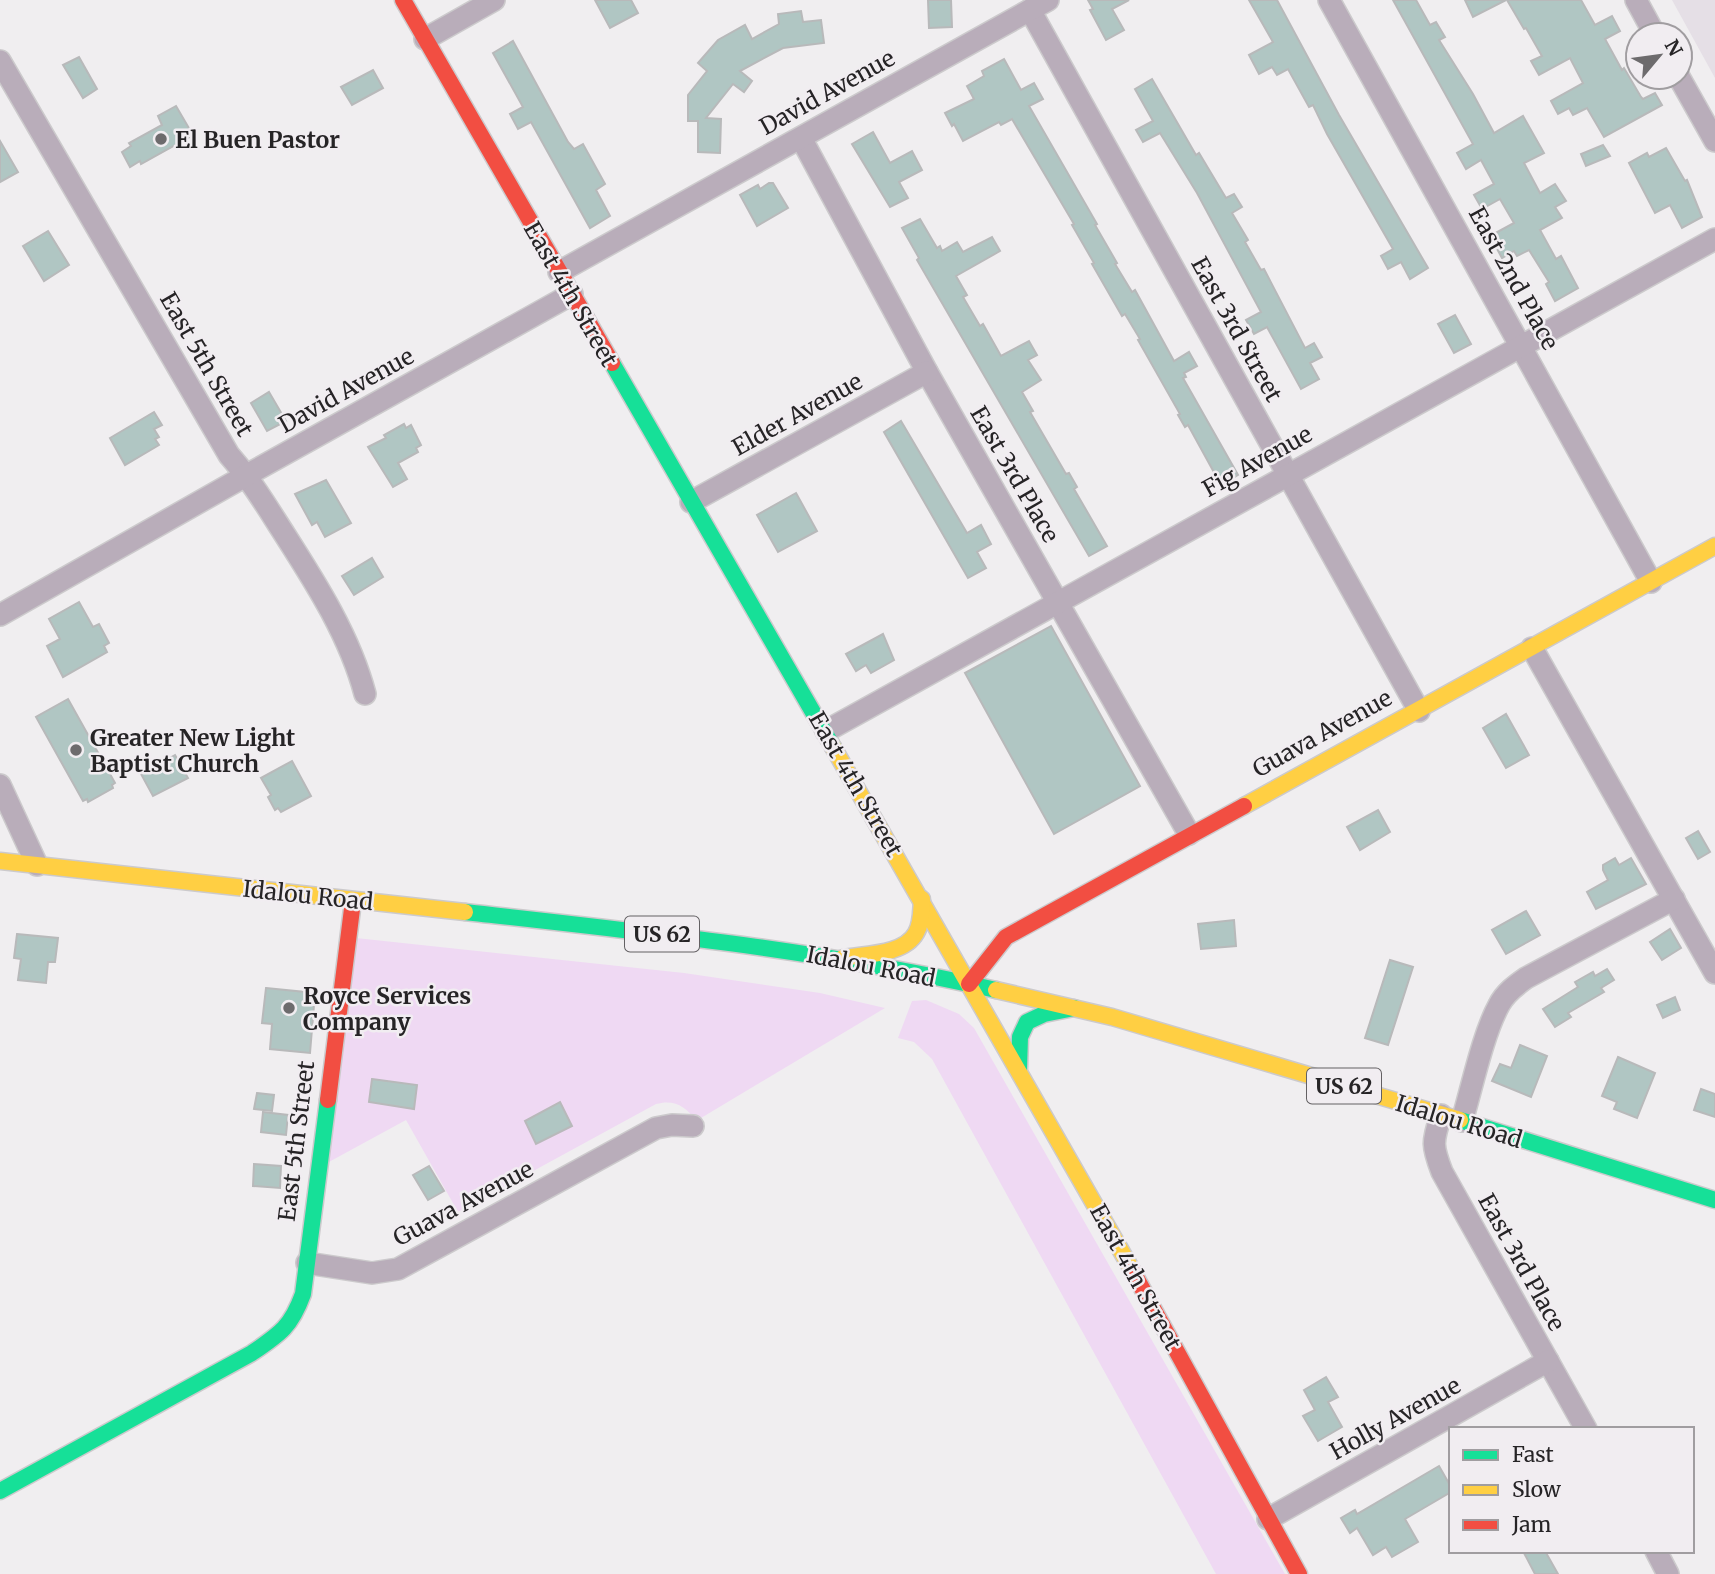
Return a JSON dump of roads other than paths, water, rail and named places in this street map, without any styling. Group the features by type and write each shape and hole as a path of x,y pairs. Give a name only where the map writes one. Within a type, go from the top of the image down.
{"street":[{"name":"East 4th Street","path":"403,0 691,502 826,731 1118,1243 1299,1574"},
{"path":"425,39 494,0"},
{"name":"East 2nd Place","path":"1329,0 1651,582"},
{"path":"1636,0 1647,21"},
{"name":"David Avenue","path":"559,272 1039,5"},
{"name":"East 3rd Street","path":"1039,5 1288,474 1419,710"},
{"name":"East 5th Street","path":"0,61 229,455 247,475 326,604 350,648 365,694"},
{"path":"1687,91 1715,141"},
{"name":"East 3rd Place","path":"801,138 928,372 1189,834"},
{"name":"Fig Avenue","path":"826,731 1715,239"},
{"name":"David Avenue","path":"0,615 572,295"},
{"name":"Elder Avenue","path":"691,502 928,372"},
{"name":"Guava Avenue","path":"969,984 1006,937 1715,546"},
{"path":"1532,648 1715,973"},
{"path":"0,785 37,865"},
{"name":"Idalou Road","path":"0,861 682,936 840,959 969,984 1112,1017 1462,1121 1715,1200"},
{"path":"1462,1121 1492,1020 1500,1002 1509,991 1527,978 1674,898"},
{"path":"840,959 907,943 916,934 922,899"},
{"name":"East 5th Street","path":"307,1264 353,901"},
{"path":"1018,1069 1018,1038 1026,1020 1074,1008"},
{"name":"East 3rd Place","path":"1441,1115 1433,1139 1435,1153 1443,1172 1585,1427"},
{"name":"Guava Avenue","path":"307,1264 372,1273 398,1269 656,1128 672,1125 693,1126"},
{"path":"0,1491 280,1335 295,1316 303,1294 307,1264"},
{"name":"Holly Avenue","path":"1268,1519 1548,1361"},
{"path":"1657,1553 1668,1574"}],"place":[{"name":"El Buen Pastor","path":"161,139"},
{"name":"Greater New Light Baptist Church","path":"76,750"},
{"name":"Royce Services Company","path":"289,1008"}]}
